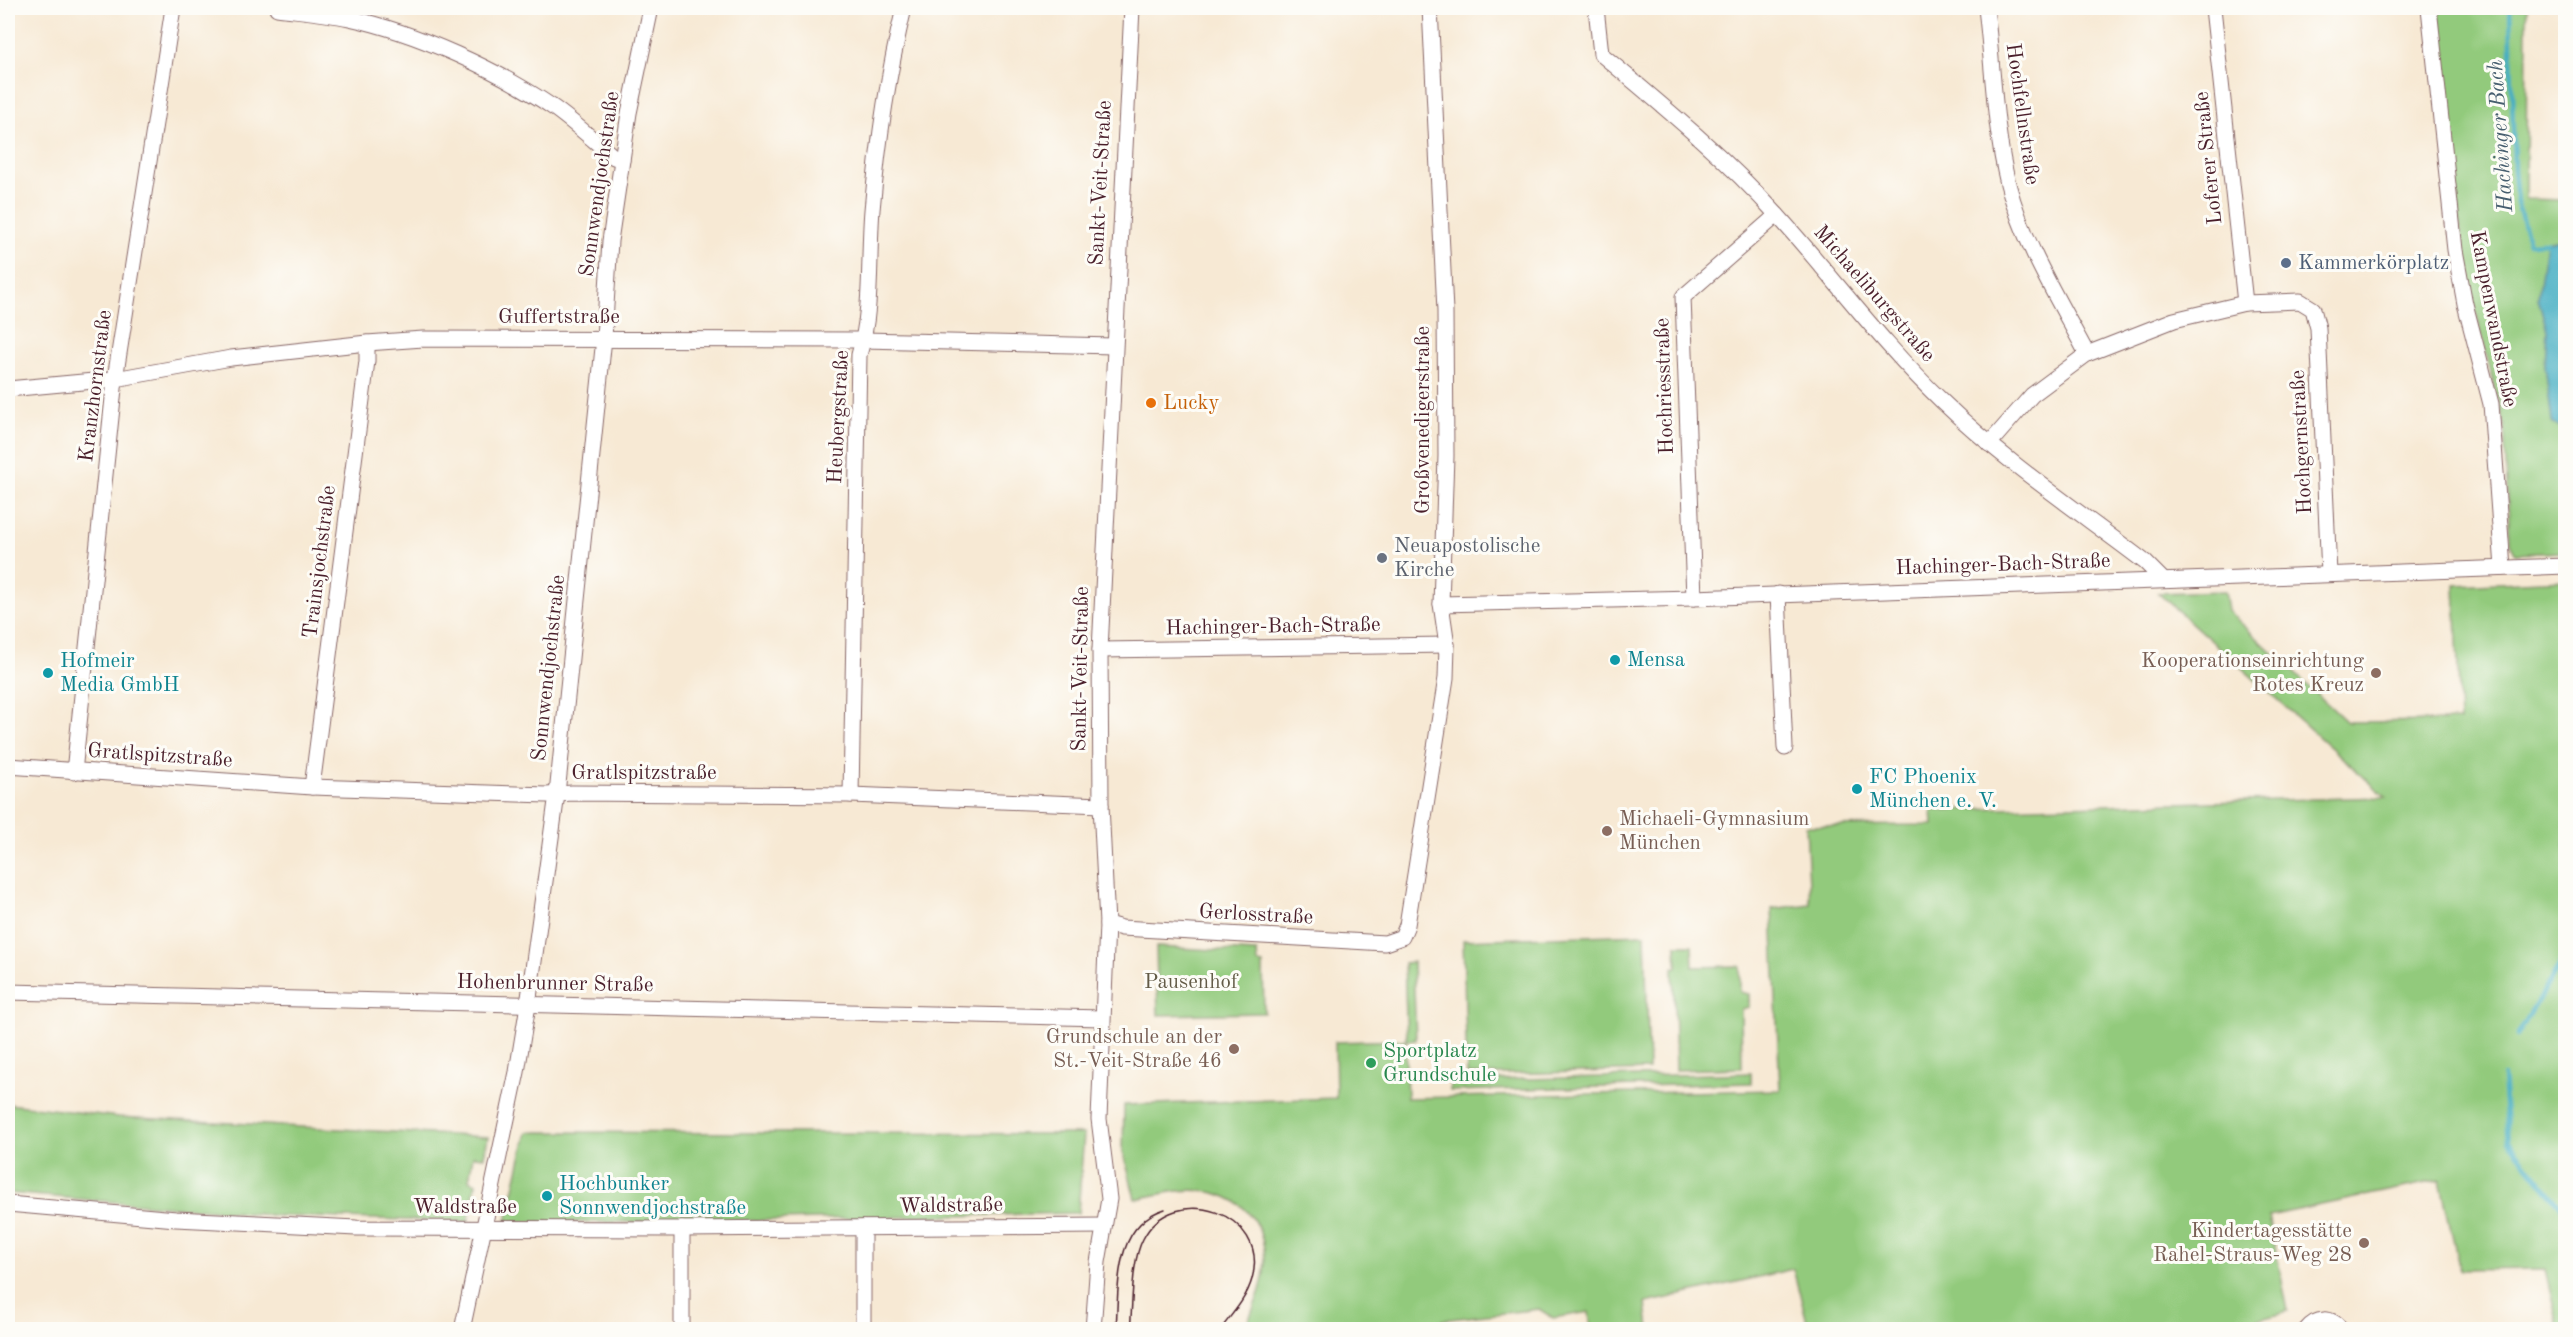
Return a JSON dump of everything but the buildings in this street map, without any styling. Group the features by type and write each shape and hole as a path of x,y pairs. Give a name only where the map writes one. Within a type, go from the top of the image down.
{"street":[{"name":"Kranzhornstraße","path":"74,772 115,379 173,8"},
{"path":"277,8 350,13 420,40 509,80 554,109 622,160"},
{"name":"Sonnwendjochstraße","path":"462,1329 517,1072 528,1005 557,794 604,338 610,241 622,160 651,8"},
{"name":"Heubergstraße","path":"851,795 859,355 867,324 872,209 879,146 894,51 904,8"},
{"name":"Sankt-Veit-Straße","path":"1094,1329 1098,1262 1109,1199 1100,1139 1102,1018 1107,924 1101,805 1100,650 1132,8"},
{"name":"Großvenedigerstraße","path":"1402,937 1407,925 1445,687 1447,645 1441,604 1446,456 1445,311 1430,8"},
{"name":"Michaeliburgstraße","path":"1596,8 1601,54 1698,135 1777,215 1941,401 1989,444 2145,562 2163,580"},
{"name":"Hochfellnstraße","path":"1986,8 2001,147 2008,184 2032,254 2087,354"},
{"name":"Loferer Straße","path":"2213,8 2245,303"},
{"name":"Kampenwandstraße","path":"2429,8 2455,250 2465,304 2491,404 2503,568"},
{"name":"Hochriesstraße","path":"1694,598 1683,297 1777,215"},
{"name":"Hochgernstraße","path":"2245,303 2300,302 2313,309 2318,328 2329,574"},
{"path":"1989,444 2031,395 2087,354 2174,320 2245,303"},
{"name":"Guffertstraße","path":"8,389 115,379 231,358 423,339 863,340 1114,346"},
{"name":"Trainsjochstraße","path":"312,787 367,361 367,343"},
{"name":"Hachinger-Bach-Straße","path":"1441,604 1694,598 2565,566"},
{"path":"1778,594 1785,748"},
{"name":"Hachinger-Bach-Straße","path":"1100,650 1447,645"},
{"name":"Gratlspitzstraße","path":"8,766 312,787 557,794 851,795 1101,805"},
{"name":"Gerlosstraße","path":"1107,924 1122,928 1385,943 1402,937"},
{"name":"Hohenbrunner Straße","path":"8,992 1102,1018"},
{"name":"Waldstraße","path":"8,1204 280,1226 682,1229 1104,1226"},
{"path":"863,1228 863,1329"},
{"path":"682,1229 682,1329"},
{"path":"2306,1329 2322,1319 2335,1322 2341,1329"}],"green space":[{"path":"2437,8 2527,8 2526,199 2565,200 2565,552 2516,554 2510,543 2504,424 2464,265"},
{"path":"2565,580 2565,1329 2559,1329 2545,1269 2460,1270 2440,1180 2269,1216 2288,1311 2214,1330 1809,1329 1793,1269 1646,1303 1649,1329 1591,1329 1589,1312 1553,1318 1539,1309 1442,1320 1443,1329 1245,1329 1260,1290 1264,1272 1262,1240 1257,1225 1248,1213 1236,1202 1221,1195 1195,1190 1135,1199 1123,1150 1124,1105 1336,1098 1335,1042 1405,1040 1407,1098 1780,1090 1772,909 1810,904 1806,826 1933,825 1932,810 2386,797 2158,593 2225,591 2228,611 2347,722 2460,721 2455,585"},
{"path":"1645,934 1649,1070 1467,1075 1463,940"},
{"path":"1676,945 1692,945 1693,967 1740,966 1740,992 1749,994 1749,1007 1741,1009 1742,1068 1676,1070 1673,968 1677,967"},
{"name":"Pausenhof","path":"1156,947 1257,952 1258,963 1263,964 1264,1013 1158,1015"},
{"path":"1413,962 1416,1040 1407,1041 1404,963"},
{"path":"1751,1073 1751,1083 1450,1091 1450,1081"},
{"path":"8,1104 119,1117 488,1137 484,1157 473,1156 469,1180 476,1183 468,1222 281,1216 8,1193"},
{"path":"527,1132 1084,1134 1078,1213 690,1222 506,1222"}],"water":[{"path":"2566,238 2565,432 2552,422 2545,365 2547,330 2538,298 2546,242"}],"waterway":[{"name":"Hachinger Bach","path":"2510,8 2514,170 2517,202 2529,243 2546,242"},
{"path":"2517,1036 2566,953"},
{"path":"2503,1076 2508,1141 2566,1213"}],"tram line":[{"path":"1130,1330 1134,1271 1143,1239 1157,1221 1175,1211 1196,1208 1216,1212 1234,1222 1247,1237 1254,1256 1252,1279 1247,1293 1220,1330"},
{"path":"1116,1330 1119,1277 1127,1243 1136,1228 1148,1217 1165,1209"}],"place":[{"name":"Kammerkörplatz","path":"2286,263"},
{"name":"Lucky","path":"1151,403"},
{"name":"Neuapostolische Kirche","path":"1382,558"},
{"name":"Mensa","path":"1615,660"},
{"name":"Hofmeir Media GmbH","path":"48,673"},
{"name":"Kooperationseinrichtung Rotes Kreuz","path":"2376,673"},
{"name":"FC Phoenix München e. V.","path":"1857,789"},
{"name":"Michaeli-Gymnasium München","path":"1607,831"},
{"name":"Grundschule an der St.-Veit-Straße 46","path":"1234,1049"},
{"name":"Sportplatz Grundschule","path":"1371,1063"},
{"name":"Hochbunker Sonnwendjochstraße","path":"547,1196"},
{"name":"Kindertagesstätte Rahel-Straus-Weg 28","path":"2364,1243"}]}
